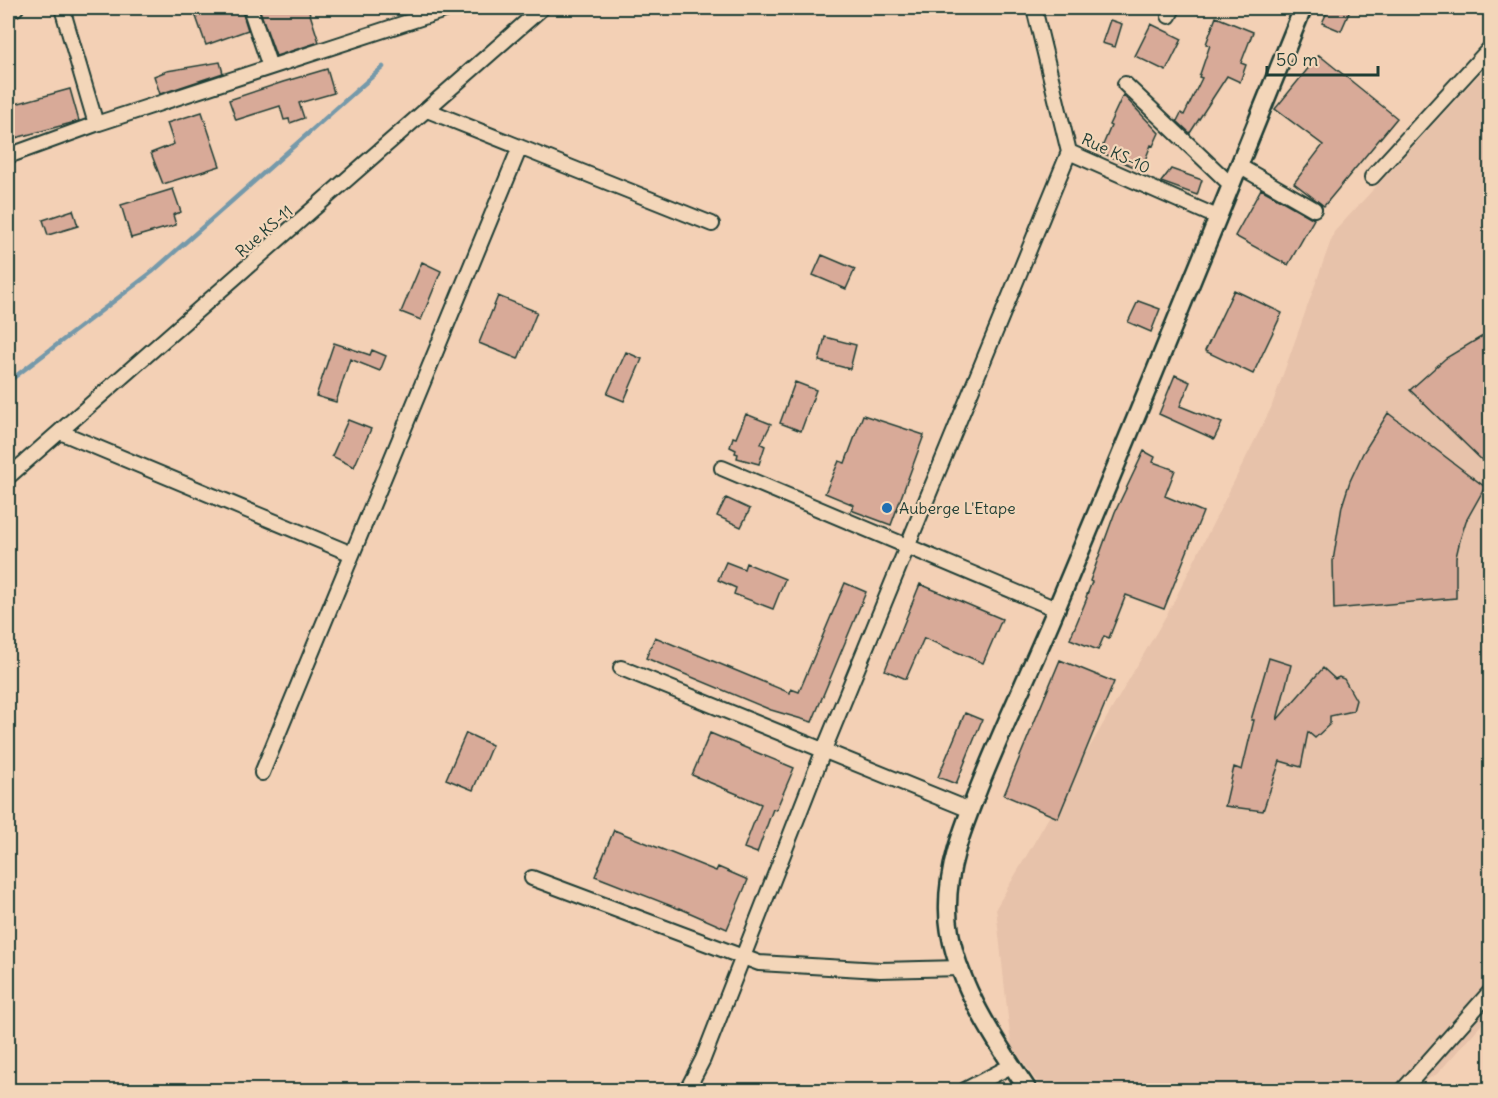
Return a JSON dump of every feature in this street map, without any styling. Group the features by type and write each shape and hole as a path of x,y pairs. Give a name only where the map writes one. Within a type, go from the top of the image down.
{"street":[{"path":"8,10 16,8"},
{"path":"62,8 96,124"},
{"path":"250,8 270,67"},
{"path":"8,156 96,124 451,8"},
{"name":"Rue KS-11","path":"8,477 542,8"},
{"name":"Rue KS-10","path":"1034,8 1070,152 1218,217"},
{"path":"1028,1090 1011,1066 970,993 961,968 948,919 948,889 957,844 1303,8"},
{"path":"1372,177 1491,48"},
{"path":"1125,84 1231,185"},
{"path":"427,110 712,224"},
{"path":"262,773 520,147"},
{"path":"687,1090 704,1059 823,752 1070,152"},
{"path":"1239,166 1314,209"},
{"path":"60,432 352,554"},
{"path":"722,468 1056,609"},
{"path":"621,668 970,810"},
{"path":"532,878 744,958 773,964 868,969 961,968"},
{"path":"1403,1090 1491,992"},
{"path":"965,1090 1011,1066"}],"shaded area":[{"path":"1490,63 1490,1015 1437,1074 1408,1090 1043,1090 1011,1045 996,908 1170,609 1271,408 1334,232"}],"building":[{"path":"193,8 241,8 248,30 206,45"},
{"path":"259,8 308,8 319,42 276,56"},
{"path":"1329,8 1351,8 1341,31 1322,23"},
{"path":"1216,17 1253,32 1241,63 1246,65 1240,82 1227,76 1190,133 1177,121 1181,113 1184,115 1202,78 1199,77 1210,45 1206,44"},
{"path":"1110,20 1122,24 1115,47 1102,43"},
{"path":"1151,24 1182,39 1166,71 1135,56"},
{"path":"1319,55 1397,118 1324,206 1294,183 1323,145 1275,109"},
{"path":"220,62 223,73 160,94 154,76 167,71"},
{"path":"327,69 334,93 299,103 304,118 290,123 289,119 284,120 280,106 236,120 229,100"},
{"path":"70,89 79,121 8,140 8,106"},
{"path":"1123,95 1159,133 1153,146 1151,145 1141,170 1100,152"},
{"path":"202,112 220,166 163,184 151,153 174,144 167,123"},
{"path":"1171,169 1202,180 1197,195 1161,182"},
{"path":"173,189 181,212 173,215 176,225 131,238 121,205"},
{"path":"1261,189 1314,219 1288,265 1235,236"},
{"path":"73,210 78,226 48,235 43,220"},
{"path":"822,255 855,269 846,289 813,275"},
{"path":"422,262 441,271 421,320 401,312"},
{"path":"1234,290 1282,313 1253,374 1205,351"},
{"path":"498,296 537,312 518,359 479,343"},
{"path":"1138,301 1160,309 1151,332 1128,322"},
{"path":"1491,331 1491,469 1410,390 1446,358"},
{"path":"825,337 856,345 850,369 819,361"},
{"path":"334,343 370,355 372,350 386,356 380,371 350,359 336,402 316,396"},
{"path":"626,352 642,359 624,401 607,394"},
{"path":"1175,375 1190,382 1180,406 1222,423 1214,439 1159,414"},
{"path":"795,382 816,390 801,431 780,423"},
{"path":"1388,413 1485,487 1466,521 1460,540 1456,557 1456,598 1334,609 1333,561 1342,506 1363,453"},
{"path":"746,414 771,424 761,444 765,446 759,464 737,458 736,450 730,447"},
{"path":"863,415 924,435 891,525 851,510 854,505 825,493 839,461 845,463"},
{"path":"348,420 371,429 354,467 332,456"},
{"path":"1144,451 1155,457 1153,462 1175,470 1165,496 1203,512 1164,609 1126,595 1109,638 1104,636 1098,650 1070,639 1087,598 1092,582 1090,581 1115,512"},
{"path":"726,498 750,509 741,527 717,516"},
{"path":"726,562 744,569 746,563 785,579 773,609 734,594 736,588 718,580"},
{"path":"845,583 866,592 812,722 771,710 646,658 655,637 790,693 791,689 799,692"},
{"path":"920,584 1002,619 983,663 924,638 906,679 885,670"},
{"path":"1269,658 1291,665 1277,720 1323,668 1335,679 1339,677 1344,679 1356,700 1353,711 1330,716 1330,724 1315,738 1308,732 1301,767 1280,761 1263,811 1225,806 1234,767 1242,770 1254,720 1251,720"},
{"path":"1060,660 1114,682 1058,818 1004,795"},
{"path":"965,713 982,720 956,784 938,777"},
{"path":"466,733 492,745 473,790 446,779"},
{"path":"710,733 794,768 776,810 773,809 757,853 744,848 761,804 692,775"},
{"path":"614,830 716,871 718,867 748,880 727,929 595,876"}],"waterway":[{"path":"8,382 152,272 383,67"}],"place":[{"name":"Auberge L'Etape","path":"887,508"}]}
